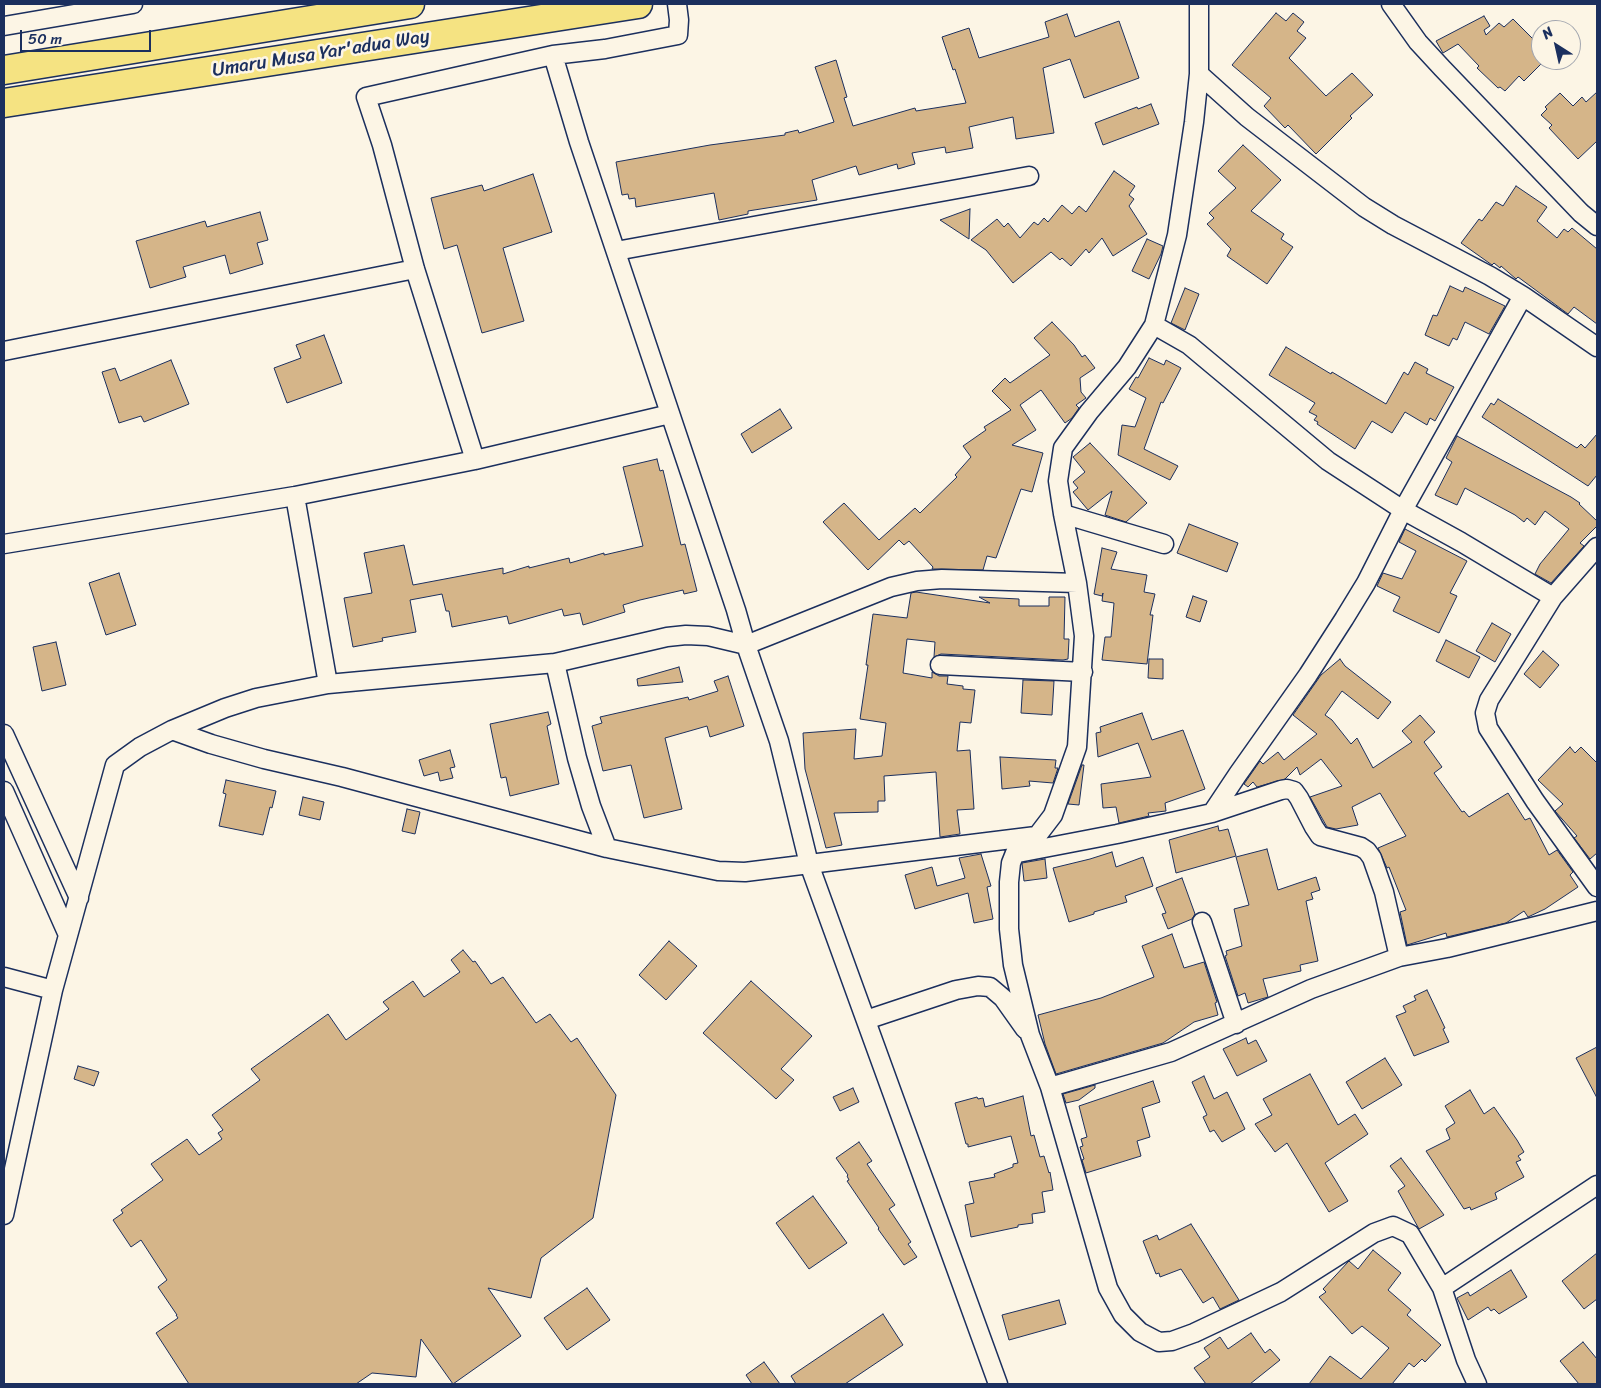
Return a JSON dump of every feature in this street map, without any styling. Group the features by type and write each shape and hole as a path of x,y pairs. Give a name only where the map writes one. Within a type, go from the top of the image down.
{"main road":[{"name":"Umaru Musa Yar'adua Way","path":"4,70 410,4"},
{"name":"Umaru Musa Yar'adua Way","path":"4,103 638,4"}],"street":[{"path":"4,26 133,4"},
{"path":"475,460 415,269 382,145 366,96 553,55 605,49 678,35 677,4"},
{"path":"1199,4 1199,74 1194,122 1177,235 1154,325 1127,367 1088,412 1063,448 1058,481 1077,583 1084,636 1077,747 1053,814 1037,836 1015,853 1011,864 1009,929 1012,965 1030,1035 1050,1087 1108,1288 1123,1315 1140,1332 1159,1342 1172,1341 1194,1333 1281,1292 1374,1234 1393,1226 1410,1234 1442,1288 1466,1360 1477,1384"},
{"path":"1391,4 1418,42 1442,68 1581,213 1597,226"},
{"path":"553,55 779,741 809,864 998,1384"},
{"path":"1199,74 1247,117 1364,207 1393,225 1490,276 1523,296 1597,347"},
{"path":"616,251 1029,176"},
{"path":"4,351 415,269"},
{"path":"1212,813 1344,620 1403,510 1523,296"},
{"path":"1154,325 1189,345 1328,461 1403,510 1553,597"},
{"path":"4,544 294,496 475,460 670,414"},
{"path":"294,496 328,684"},
{"path":"1063,514 1164,544"},
{"path":"1597,547 1591,565 1553,597 1488,700 1485,713 1488,728 1534,801 1597,887"},
{"path":"4,1215 53,990 116,765 140,747 172,730 225,708 256,698 328,684 555,663 667,637 686,635 708,636 746,645 891,587 917,581 942,579 1077,583"},
{"path":"555,663 577,758 591,806 607,848"},
{"path":"940,665 1083,672"},
{"path":"172,730 211,744 264,759 342,777 607,848 718,871 745,872 1037,836"},
{"path":"4,734 79,898"},
{"path":"1015,853 1212,813 1287,789 1294,792 1299,798 1316,832 1320,836 1361,847 1372,858 1384,892 1399,957"},
{"path":"4,791 68,935"},
{"path":"1050,1087 1171,1052 1312,989 1399,957 1447,948 1597,911"},
{"path":"1202,922 1236,1024"},
{"path":"4,977 53,990"},
{"path":"866,1020 956,990 978,986 990,987 1002,998 1030,1035"},
{"path":"1442,1288 1597,1185"}],"building":[{"path":"1276,13 1286,21 1293,13 1304,22 1297,31 1306,38 1289,58 1326,96 1352,73 1373,95 1350,116 1352,118 1316,154 1288,125 1285,128 1264,106 1271,98 1232,65"},
{"path":"1067,14 1075,37 1119,21 1139,78 1084,98 1070,59 1043,68 1054,133 1016,139 1013,117 969,127 973,148 946,153 945,147 912,153 915,164 898,169 897,164 859,175 856,166 812,180 817,200 748,211 748,214 719,220 714,193 636,207 635,198 629,199 628,194 622,195 616,162 710,145 785,135 785,133 798,130 799,133 834,122 815,67 836,60 847,97 844,98 853,126 915,108 916,111 966,103 942,37 969,28 979,58 1049,37 1045,22"},
{"path":"1484,16 1490,26 1484,30 1486,35 1499,23 1504,27 1513,19 1531,37 1531,70 1535,70 1524,81 1519,76 1505,91 1500,87 1498,88 1477,68 1479,66 1458,44 1443,53 1436,41"},
{"path":"1597,92 1597,141 1578,159 1549,128 1552,125 1541,115 1547,109 1545,107 1560,93 1573,106 1582,97 1586,102"},
{"path":"1151,104 1159,124 1103,145 1095,123 1137,107 1138,109"},
{"path":"1243,145 1281,180 1251,211 1284,234 1281,239 1293,247 1267,284 1227,256 1231,249 1207,224 1214,218 1209,213 1236,188 1218,171"},
{"path":"1114,171 1135,186 1129,195 1134,199 1129,206 1147,234 1113,256 1102,238 1089,253 1086,249 1071,266 1051,252 1013,283 986,250 971,240 997,219 1004,227 1008,223 1020,238 1034,222 1038,225 1044,218 1048,222 1062,205 1072,214 1079,206 1086,212"},
{"path":"533,174 552,232 503,248 524,321 482,333 457,245 444,249 431,198 482,185 484,191"},
{"path":"1516,186 1547,207 1537,221 1557,238 1564,229 1568,232 1572,228 1597,249 1597,324 1574,307 1568,314 1518,277 1516,279 1501,266 1500,268 1494,263 1492,265 1461,243 1479,219 1482,221 1496,202 1503,206"},
{"path":"970,209 969,239 940,220"},
{"path":"260,212 268,240 257,243 263,264 230,274 225,255 183,267 186,277 150,288 136,241 205,221 207,227"},
{"path":"1147,239 1163,246 1149,279 1132,271"},
{"path":"1450,286 1463,292 1465,287 1505,306 1489,334 1465,322 1457,340 1453,338 1449,346 1425,335 1433,315 1437,316"},
{"path":"1185,288 1199,294 1185,330 1171,323"},
{"path":"1052,322 1074,345 1082,357 1085,355 1095,368 1080,378 1081,392 1086,398 1076,405 1079,408 1072,418 1065,423 1041,390 1020,405 1036,430 1012,445 1043,453 1032,492 1021,489 996,558 987,556 983,570 932,569 933,567 909,541 904,545 899,540 868,570 823,522 844,503 879,540 915,508 920,513 957,477 955,475 971,457 963,446 986,430 984,427 1011,410 992,391 1005,378 1010,383 1050,355 1034,338"},
{"path":"324,335 342,383 287,403 274,368 301,358 296,345"},
{"path":"1286,347 1386,404 1404,372 1408,375 1415,362 1428,369 1426,373 1454,387 1435,421 1430,418 1427,425 1405,412 1392,433 1372,421 1355,449 1317,424 1318,422 1314,420 1317,416 1309,412 1315,403 1269,375"},
{"path":"1149,358 1164,365 1166,360 1181,368 1163,403 1161,402 1144,449 1178,466 1170,480 1118,455 1122,425 1135,427 1146,398 1129,389 1136,377 1138,378"},
{"path":"171,360 189,404 144,422 141,416 119,423 102,372 115,368 120,381"},
{"path":"1498,399 1577,448 1581,444 1585,448 1597,434 1597,475 1588,486 1482,417 1491,403 1494,405"},
{"path":"780,409 792,428 752,453 741,434"},
{"path":"1457,436 1571,497 1580,503 1597,521 1597,526 1580,543 1584,546 1551,583 1535,574 1540,564 1569,529 1545,511 1535,525 1527,518 1524,522 1515,515 1465,488 1457,505 1435,495 1452,462 1446,458"},
{"path":"1090,443 1147,503 1126,522 1105,515 1112,491 1088,510 1073,492 1078,488 1073,482 1085,472 1073,457"},
{"path":"657,459 660,471 663,470 681,545 685,544 697,591 684,594 683,590 623,605 625,612 583,625 580,613 564,616 562,609 509,624 507,616 452,627 449,611 446,611 442,594 410,600 416,632 382,638 383,641 353,647 344,598 372,593 364,553 404,545 413,585 503,568 503,574 529,566 529,568 569,558 570,563 604,553 604,555 643,546 623,467"},
{"path":"1189,524 1238,543 1227,572 1177,553"},
{"path":"1405,529 1467,561 1450,593 1457,596 1439,633 1393,611 1400,597 1377,586 1383,573 1402,579 1416,551 1399,542"},
{"path":"1102,548 1117,552 1111,569 1147,575 1144,592 1155,594 1150,615 1153,615 1147,664 1102,660 1105,637 1111,637 1114,603 1102,601 1103,593 1102,596 1094,594"},
{"path":"119,573 136,625 106,635 89,583"},
{"path":"916,592 990,603 979,597 1019,599 1019,606 1049,606 1049,597 1065,597 1064,639 1069,639 1068,659 941,654 934,657 935,642 907,639 903,673 932,678 932,672 939,676 948,676 947,684 963,686 963,689 975,690 971,723 960,722 957,751 970,750 974,809 957,810 960,834 940,837 936,772 884,776 885,801 878,801 878,812 834,813 842,845 826,848 805,769 803,733 856,729 854,759 882,756 886,723 860,719 873,614 907,618 911,593"},
{"path":"1193,596 1207,601 1200,622 1186,617"},
{"path":"1492,623 1511,634 1495,662 1476,651"},
{"path":"1446,640 1480,657 1469,678 1436,661"},
{"path":"56,642 66,685 42,691 33,647"},
{"path":"1543,651 1559,665 1540,688 1524,674"},
{"path":"1149,659 1163,659 1163,679 1148,678"},
{"path":"1340,659 1345,666 1391,702 1378,719 1342,691 1325,715 1332,720 1351,744 1357,738 1373,768 1412,742 1402,731 1420,715 1435,732 1424,742 1442,767 1434,773 1462,812 1464,811 1469,817 1508,793 1525,820 1530,818 1549,855 1557,850 1573,872 1570,875 1578,887 1545,909 1528,917 1524,911 1506,923 1447,937 1446,933 1407,945 1400,912 1406,910 1389,867 1387,868 1378,848 1406,836 1380,793 1352,807 1358,825 1336,829 1327,827 1310,797 1342,786 1321,759 1300,775 1297,767 1285,779 1257,787 1253,782 1248,787 1244,784 1260,761 1263,764 1278,752 1284,760 1317,734 1293,715 1321,675"},
{"path":"679,667 683,682 638,686 637,679"},
{"path":"728,676 744,726 710,737 707,726 665,738 682,809 644,818 631,765 603,771 592,726 602,723 600,717 688,697 689,700 718,691 714,681"},
{"path":"1023,680 1054,681 1052,715 1021,713"},
{"path":"548,712 551,724 547,726 559,784 510,796 506,777 501,778 490,724"},
{"path":"1142,713 1152,740 1183,730 1205,789 1165,803 1166,811 1148,813 1149,816 1119,823 1116,807 1103,808 1101,784 1151,777 1138,743 1098,757 1096,733 1101,732 1100,727"},
{"path":"1570,747 1575,753 1581,747 1597,763 1597,853 1590,859 1574,838 1577,836 1555,811 1563,804 1538,780"},
{"path":"450,750 455,767 450,768 453,778 440,781 438,772 424,776 419,760"},
{"path":"1000,757 1056,760 1055,768 1058,768 1053,783 1029,781 1030,786 1002,789"},
{"path":"1082,765 1084,765 1079,805 1068,804"},
{"path":"226,780 276,791 263,835 219,826 226,794 223,793"},
{"path":"303,797 324,802 320,820 299,815"},
{"path":"407,809 420,812 415,834 402,831"},
{"path":"1218,826 1219,831 1228,829 1236,856 1176,873 1169,840"},
{"path":"1267,849 1278,890 1316,877 1320,890 1311,893 1313,899 1306,901 1318,961 1300,965 1301,971 1263,979 1268,997 1248,1003 1245,993 1238,996 1225,956 1227,955 1226,951 1242,946 1234,909 1249,905 1236,857"},
{"path":"1112,852 1116,867 1143,857 1153,886 1125,896 1127,902 1069,922 1053,868"},
{"path":"981,854 991,886 987,887 993,919 974,923 968,893 915,909 905,875 932,867 937,886 965,878 959,858"},
{"path":"1045,859 1047,878 1024,881 1022,863"},
{"path":"1182,878 1195,914 1192,919 1168,929 1162,914 1166,913 1156,888"},
{"path":"1172,934 1184,968 1204,962 1217,1002 1215,1003 1218,1015 1194,1022 1163,1043 1056,1074 1045,1044 1038,1015 1101,998 1154,977 1142,946"},
{"path":"669,941 697,966 666,1000 639,975"},
{"path":"463,950 473,962 475,961 491,984 503,977 536,1023 550,1014 571,1042 577,1038 616,1095 593,1218 541,1258 531,1298 488,1288 521,1336 453,1384 421,1339 416,1377 372,1373 356,1384 189,1384 156,1333 178,1318 158,1287 167,1280 141,1240 131,1247 113,1220 123,1213 121,1210 163,1180 151,1164 187,1139 199,1155 222,1139 218,1133 223,1130 212,1115 260,1080 251,1069 328,1014 346,1040 389,1009 383,1002 413,981 424,997 460,972 451,960"},
{"path":"751,981 812,1036 781,1069 794,1080 776,1099 703,1033"},
{"path":"1427,990 1445,1028 1443,1029 1449,1042 1414,1056 1396,1016 1406,1012 1403,1006 1416,1000 1414,996"},
{"path":"1246,1038 1248,1044 1256,1040 1267,1061 1237,1076 1223,1049"},
{"path":"1597,1047 1597,1098 1576,1058"},
{"path":"1385,1058 1402,1085 1362,1109 1346,1082"},
{"path":"78,1066 99,1072 94,1086 74,1079"},
{"path":"1310,1074 1338,1125 1355,1114 1368,1134 1325,1163 1348,1201 1329,1212 1287,1143 1275,1152 1255,1124 1272,1115 1263,1099"},
{"path":"1204,1076 1214,1099 1227,1092 1245,1129 1222,1142 1214,1130 1210,1132 1203,1117 1207,1115 1192,1082"},
{"path":"1153,1081 1160,1102 1142,1108 1150,1137 1137,1141 1141,1156 1086,1173 1080,1147 1083,1146 1081,1139 1087,1137 1079,1106"},
{"path":"1095,1085 1095,1088 1079,1100 1066,1103 1063,1094"},
{"path":"853,1088 859,1102 840,1111 833,1097"},
{"path":"1470,1090 1484,1114 1494,1107 1524,1152 1518,1156 1521,1160 1516,1162 1524,1177 1495,1193 1497,1199 1471,1210 1470,1207 1464,1209 1426,1151 1450,1139 1446,1129 1455,1123 1445,1106"},
{"path":"1023,1096 1031,1136 1034,1135 1040,1157 1044,1156 1050,1172 1053,1190 1042,1192 1045,1212 1032,1214 1033,1223 971,1237 965,1205 974,1203 969,1182 995,1177 994,1174 1013,1167 1013,1164 1018,1163 1011,1136 968,1147 955,1103 977,1097 978,1099 983,1098 985,1107"},
{"path":"859,1142 872,1161 867,1164 895,1205 889,1209 911,1242 908,1244 917,1257 904,1265 847,1181 849,1180 848,1175 836,1158"},
{"path":"1401,1158 1444,1215 1419,1229 1398,1191 1405,1186 1390,1166"},
{"path":"813,1196 847,1243 809,1269 776,1223"},
{"path":"1191,1224 1239,1300 1220,1309 1213,1297 1203,1303 1181,1269 1160,1277 1159,1273 1156,1274 1143,1241 1157,1235 1159,1240"},
{"path":"1373,1250 1401,1273 1388,1290 1411,1310 1407,1315 1441,1345 1425,1362 1422,1359 1414,1367 1409,1363 1392,1384 1309,1384 1330,1356 1361,1379 1389,1348 1362,1326 1352,1334 1319,1297 1326,1292 1323,1289 1349,1261 1358,1269"},
{"path":"1597,1253 1597,1299 1584,1309 1562,1281"},
{"path":"1511,1270 1527,1297 1499,1314 1494,1309 1491,1311 1488,1307 1468,1320 1457,1298 1468,1292 1470,1296"},
{"path":"587,1288 610,1320 567,1350 544,1318"},
{"path":"1059,1300 1066,1324 1009,1340 1002,1315"},
{"path":"883,1314 903,1345 845,1384 796,1384 791,1376"},
{"path":"1251,1333 1265,1353 1270,1349 1280,1360 1250,1384 1206,1384 1194,1368 1210,1357 1204,1348 1220,1337 1228,1349"},
{"path":"1583,1342 1597,1359 1597,1384 1579,1384 1560,1361"},
{"path":"764,1362 780,1384 752,1384 746,1375"}]}
